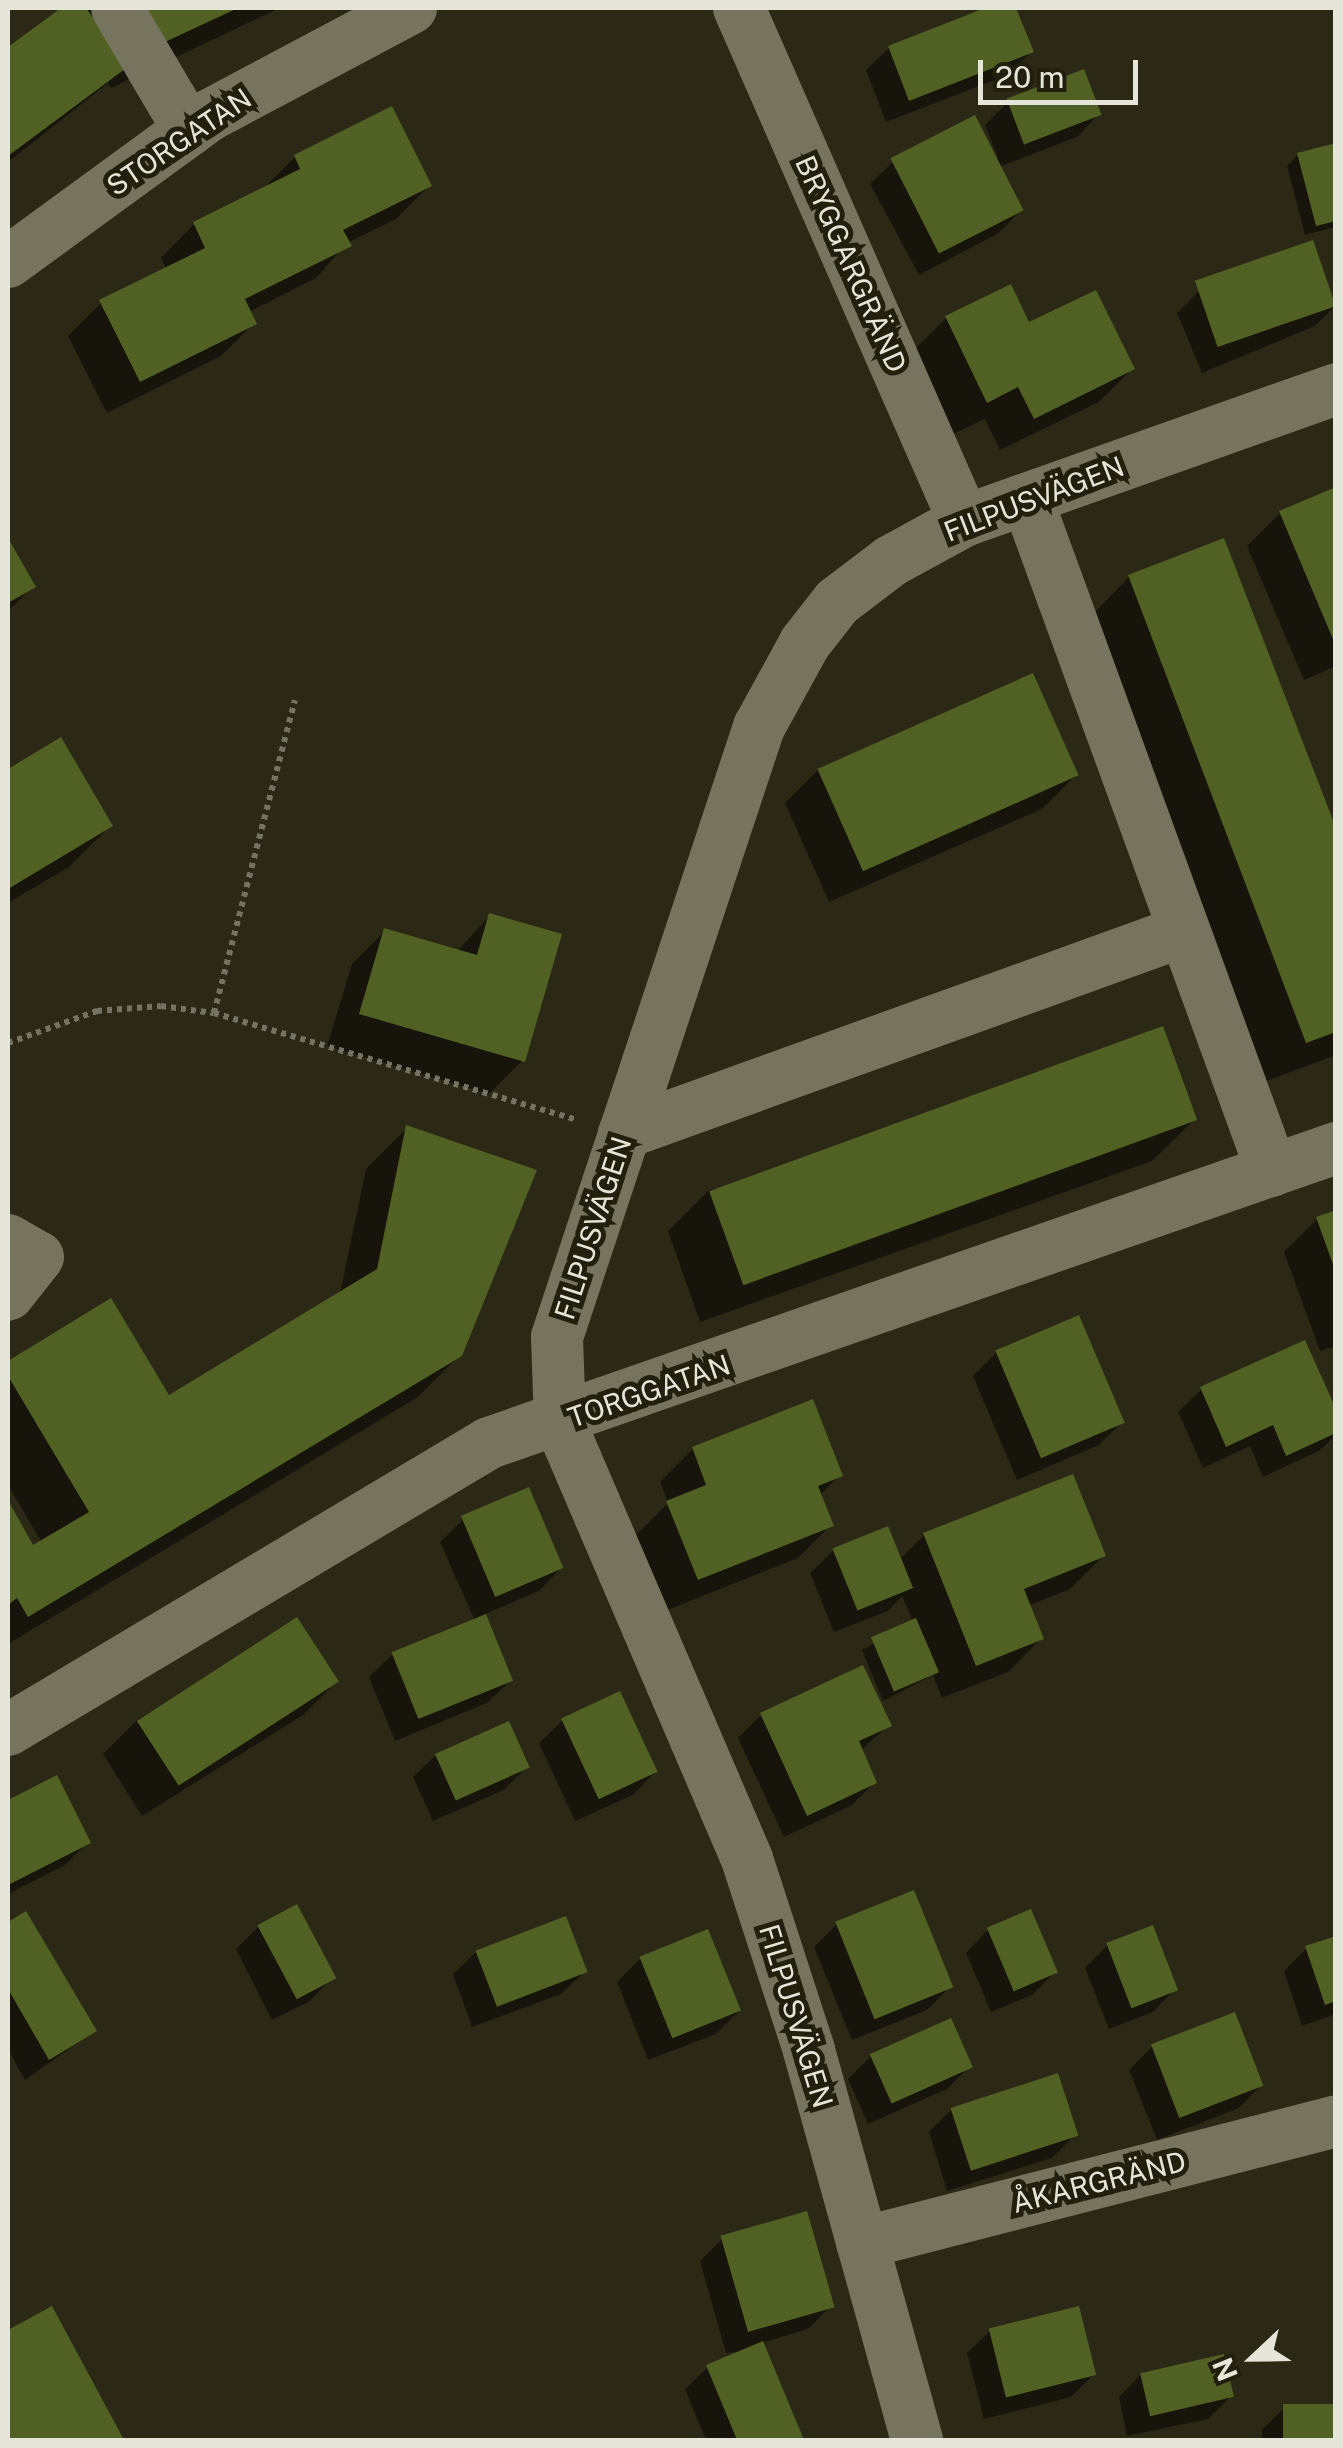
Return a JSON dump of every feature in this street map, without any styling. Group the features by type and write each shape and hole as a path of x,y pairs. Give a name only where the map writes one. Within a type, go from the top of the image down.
{"street":[{"path":"117,8 189,130"},
{"name":"STORGATAN","path":"8,262 189,130 412,8"},
{"name":"BRYGGARGRÄND","path":"739,8 964,521"},
{"name":"FILPUSVÄGEN","path":"917,2440 747,1859 560,1423 558,1336 759,727 837,602 891,561 964,521 1336,390"},
{"path":"1028,499 1272,1171"},
{"path":"624,1133 1184,931"},
{"name":"TORGGATAN","path":"8,1730 489,1443 560,1423 1336,1148"},
{"path":"8,1240 38,1257 8,1295"},
{"name":"ÅKARGRÄND","path":"862,2243 1336,2121"}],"path":[{"path":"214,1013 296,700"},
{"path":"8,1043 97,1011 161,1006 214,1013 624,1133"}],"building":[{"path":"61,8 86,8 129,66 8,156 8,47"},
{"path":"133,8 238,8 152,48"},
{"path":"985,8 1016,8 1034,52 909,101 888,46"},
{"path":"1084,69 1102,115 1024,144 1007,99"},
{"path":"392,106 432,186 343,230 352,246 245,299 257,324 140,382 99,300 205,248 193,222 300,169 294,155"},
{"path":"975,115 1024,210 939,253 890,158"},
{"path":"1336,143 1336,221 1316,226 1297,153"},
{"path":"1313,240 1336,306 1218,347 1195,281"},
{"path":"1011,284 1029,322 1096,290 1135,369 1034,419 1018,387 987,403 945,316"},
{"path":"1336,487 1336,644 1335,644 1279,511"},
{"path":"8,538 36,587 8,603"},
{"path":"1224,538 1336,828 1336,1032 1306,1043 1128,575"},
{"path":"1033,673 1079,775 863,871 817,769"},
{"path":"61,737 113,826 8,889 8,769"},
{"path":"489,913 562,934 525,1062 359,1014 384,928 477,955"},
{"path":"1163,1026 1197,1120 743,1285 709,1191"},
{"path":"406,1125 537,1170 462,1356 28,1617 17,1598 8,1605 8,1500 33,1545 89,1512 8,1376 8,1361 111,1298 169,1395 377,1269"},
{"path":"1336,1210 1336,1270 1335,1270 1316,1217"},
{"path":"1079,1315 1125,1423 1041,1458 995,1351"},
{"path":"1305,1340 1336,1409 1336,1433 1286,1456 1273,1425 1226,1447 1200,1387"},
{"path":"813,1399 843,1476 818,1486 834,1526 698,1580 666,1501 706,1485 692,1447"},
{"path":"1073,1474 1106,1556 1024,1589 1044,1639 976,1666 923,1533"},
{"path":"529,1487 563,1568 495,1597 461,1516"},
{"path":"888,1526 913,1588 857,1611 832,1548"},
{"path":"486,1614 513,1681 418,1719 391,1652"},
{"path":"297,1617 339,1682 179,1786 137,1721"},
{"path":"916,1618 939,1672 894,1691 871,1637"},
{"path":"863,1665 892,1726 859,1741 877,1783 807,1816 760,1713"},
{"path":"620,1691 658,1772 599,1799 561,1718"},
{"path":"509,1721 530,1768 456,1801 435,1754"},
{"path":"57,1775 91,1843 8,1885 8,1800"},
{"path":"914,1890 953,1987 875,2019 835,1922"},
{"path":"297,1904 336,1978 297,1999 257,1925"},
{"path":"1031,1909 1058,1973 1014,1991 987,1928"},
{"path":"26,1911 97,2031 49,2060 8,1989 8,1922"},
{"path":"566,1916 588,1972 497,2007 475,1951"},
{"path":"1153,1925 1178,1990 1131,2008 1106,1943"},
{"path":"708,1929 741,2011 672,2038 639,1957"},
{"path":"1336,1936 1336,2001 1325,2005 1305,1946"},
{"path":"1235,2012 1263,2086 1179,2118 1151,2044"},
{"path":"951,2018 973,2067 892,2104 870,2054"},
{"path":"1058,2073 1078,2136 971,2171 951,2108"},
{"path":"807,2211 835,2307 748,2332 720,2236"},
{"path":"52,2306 124,2440 8,2440 8,2330"},
{"path":"1079,2306 1096,2375 1006,2397 989,2328"},
{"path":"763,2341 804,2440 737,2440 706,2365"},
{"path":"1224,2354 1234,2397 1150,2416 1140,2373"},
{"path":"1283,2404 1336,2404 1336,2440 1283,2440"}]}
